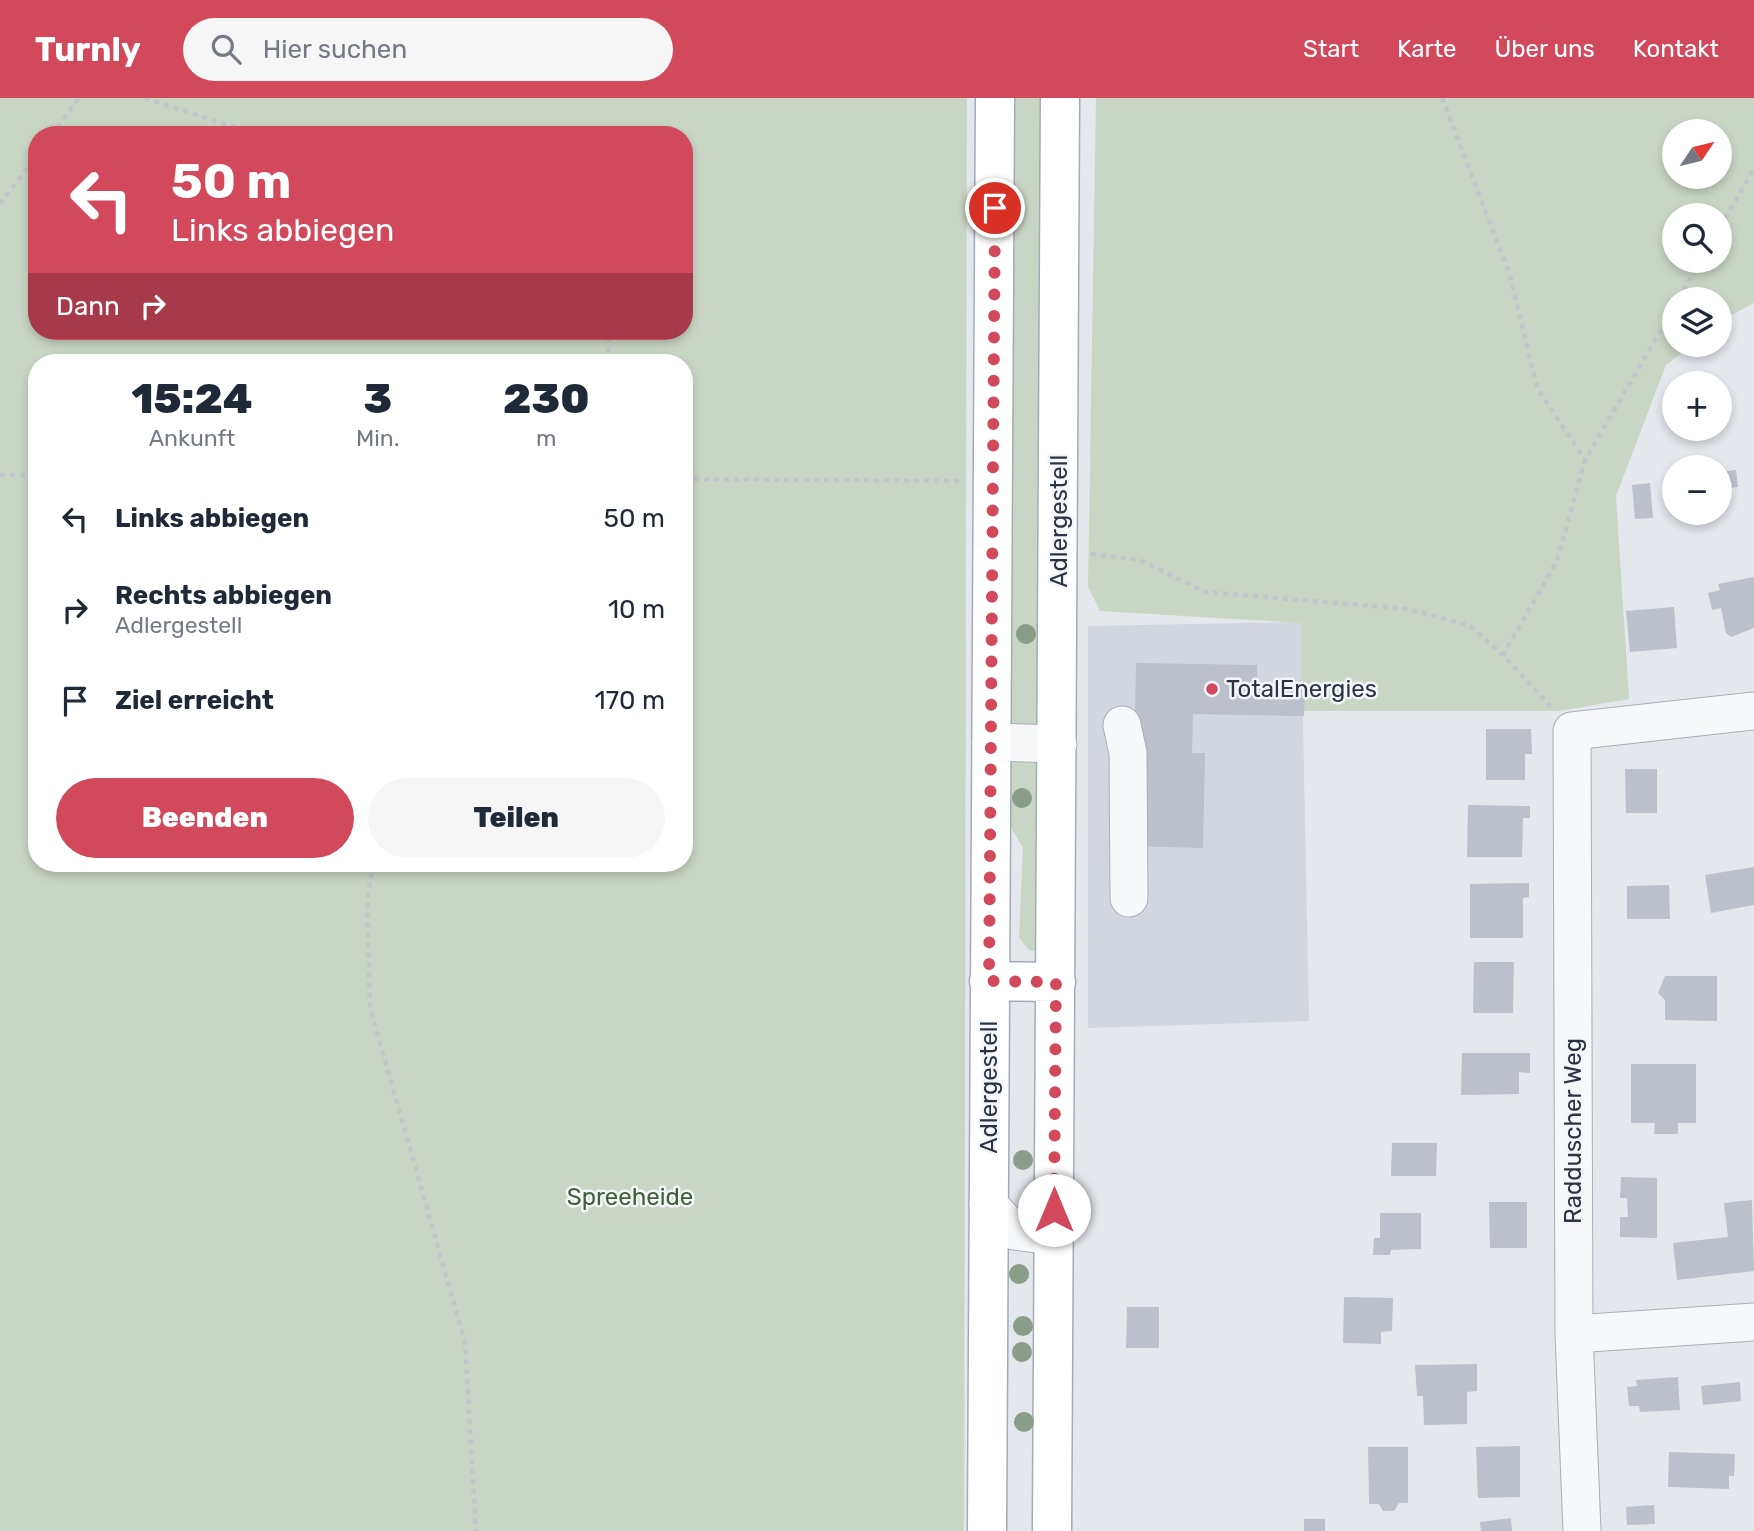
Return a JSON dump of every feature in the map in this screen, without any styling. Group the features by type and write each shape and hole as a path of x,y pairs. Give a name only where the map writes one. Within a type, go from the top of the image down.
{"main road":[{"name":"Adlergestell","path":"987,1531 995,98"},
{"name":"Adlergestell","path":"1052,1531 1060,98"},
{"path":"989,981 1056,982"}],"street":[{"path":"1573,731 1754,711"},
{"path":"1122,725 1128,753 1129,898"},
{"name":"Radduscher Weg","path":"1573,731 1574,1334 1582,1531"},
{"path":"991,743 1058,744"},
{"path":"988,1204 1014,1231 1054,1236"},
{"path":"1574,1334 1754,1322"}],"path":[{"path":"58,126 79,98"},
{"path":"145,98 231,126"},
{"path":"1442,98 1510,275 1537,388 1586,460"},
{"path":"0,204 28,167"},
{"path":"1732,207 1754,169"},
{"path":"1503,655 1557,561 1586,460 1662,328"},
{"path":"0,475 28,475"},
{"path":"693,480 970,481"},
{"path":"1083,553 1140,559 1205,592 1409,609 1470,626 1503,655 1573,731"},
{"path":"372,872 367,902 370,1008 465,1342 476,1531"}],"shaded area":[{"path":"1301,622 1309,1021 1088,1028 1088,626"}],"green space":[{"name":"Spreeheide","path":"0,98 967,98 964,1531 0,1531"},
{"path":"1009,98 1045,98 1040,953 1029,950 1019,938 1023,848 1004,815"},
{"path":"1096,98 1754,98 1754,303 1732,315 1732,287 1662,287 1662,357 1676,357 1662,371 1616,496 1629,699 1559,711 1302,711 1301,623 1100,611 1088,587"}],"building":[{"path":"1732,470 1736,470 1738,487 1732,488"},
{"path":"1650,483 1653,518 1635,519 1632,485"},
{"path":"1754,577 1754,628 1731,637 1726,633 1721,608 1712,610 1708,593 1720,590 1718,584"},
{"path":"1674,607 1677,648 1630,652 1626,611"},
{"path":"1136,663 1257,665 1257,688 1305,689 1304,716 1193,714 1192,753 1205,753 1203,848 1123,846 1135,713"},
{"path":"1486,729 1531,729 1532,754 1525,754 1525,780 1486,780"},
{"path":"1625,769 1657,769 1657,813 1626,813"},
{"path":"1468,805 1530,806 1530,818 1523,818 1522,857 1467,857"},
{"path":"1754,867 1754,905 1711,913 1705,875"},
{"path":"1529,883 1529,897 1523,898 1523,938 1470,938 1470,884"},
{"path":"1669,885 1670,919 1627,919 1627,886"},
{"path":"1474,962 1514,962 1513,1013 1473,1013"},
{"path":"1665,976 1717,976 1717,1021 1665,1020 1665,1000 1658,993"},
{"path":"1462,1053 1530,1053 1530,1073 1519,1072 1519,1094 1461,1095"},
{"path":"1631,1064 1696,1064 1696,1123 1678,1123 1678,1134 1654,1134 1655,1123 1631,1123"},
{"path":"1392,1143 1437,1143 1436,1176 1391,1176"},
{"path":"1621,1177 1657,1178 1657,1238 1620,1237 1620,1217 1628,1217 1627,1198 1620,1198"},
{"path":"1752,1200 1754,1271 1677,1280 1673,1243 1728,1237 1724,1203"},
{"path":"1489,1202 1527,1202 1527,1248 1490,1248"},
{"path":"1380,1213 1421,1213 1421,1249 1391,1250 1390,1255 1373,1255 1374,1238 1380,1238"},
{"path":"1344,1297 1393,1298 1392,1331 1381,1332 1381,1344 1343,1343"},
{"path":"1127,1307 1159,1307 1159,1348 1126,1348"},
{"path":"1477,1364 1477,1391 1467,1392 1467,1424 1424,1425 1423,1396 1417,1396 1415,1365"},
{"path":"1678,1377 1680,1410 1640,1412 1639,1406 1629,1406 1627,1387 1637,1386 1636,1380"},
{"path":"1740,1382 1741,1401 1703,1405 1701,1386"},
{"path":"1520,1446 1520,1497 1478,1498 1476,1447"},
{"path":"1368,1447 1408,1447 1408,1503 1399,1503 1394,1511 1383,1511 1379,1504 1369,1504"},
{"path":"1669,1452 1735,1454 1734,1476 1729,1476 1729,1489 1668,1487"},
{"path":"1654,1505 1655,1524 1627,1525 1626,1507"},
{"path":"1511,1518 1512,1531 1481,1531 1480,1522"},
{"path":"1304,1519 1325,1519 1325,1531 1304,1531"}],"place":[{"name":"TotalEnergies","path":"1212,689"}],"route":[{"path":"995,208 989,981 1056,982 1054,1210"}]}
